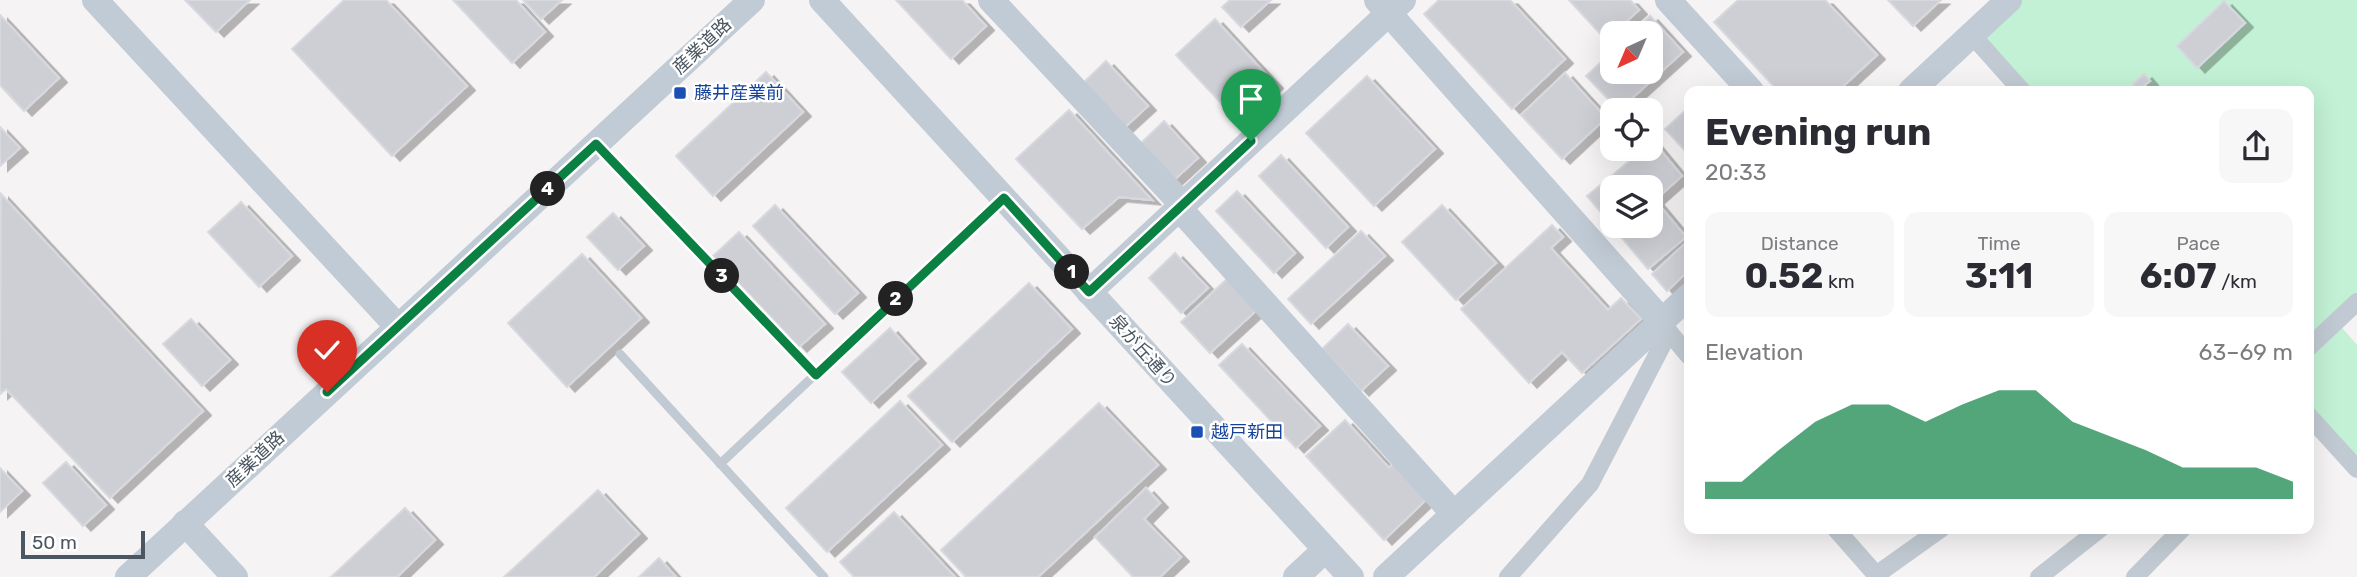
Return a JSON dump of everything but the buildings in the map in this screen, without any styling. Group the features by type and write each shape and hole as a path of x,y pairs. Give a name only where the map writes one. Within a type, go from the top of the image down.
{"street":[{"path":"95,0 398,327"},
{"name":"産業道路","path":"128,577 752,0"},
{"name":"泉が丘通り","path":"822,0 1351,577"},
{"path":"991,0 1181,206 1454,514"},
{"path":"1668,0 1746,86"},
{"path":"1916,86 2010,0"},
{"path":"1089,292 1389,4 1673,332 1684,348"},
{"path":"1972,35 2018,86"},
{"path":"2314,342 2357,302"},
{"path":"1508,577 1590,484 1684,307"},
{"path":"1386,577 1454,514 1673,332"},
{"path":"2314,422 2357,469"},
{"path":"186,523 235,577"},
{"path":"1840,534 1877,576 1934,534"},
{"path":"2039,577 2093,534"},
{"path":"2146,574 2178,534"},
{"path":"1296,577 1325,550"}],"lane":[{"path":"596,144 816,375"},
{"path":"720,464 1004,198"},
{"path":"620,354 824,577"}],"green space":[{"path":"2019,0 2357,0 2357,296 2314,335 2314,86 2025,86 1980,36"},
{"path":"2338,323 2357,345 2357,459 2314,411 2314,345"}],"place":[{"name":"藤井産業前","path":"680,93"},
{"name":"越戸新田","path":"1197,432"}],"route":[{"path":"327,392 596,144 816,375 1004,198 1089,292 1251,141"}]}
